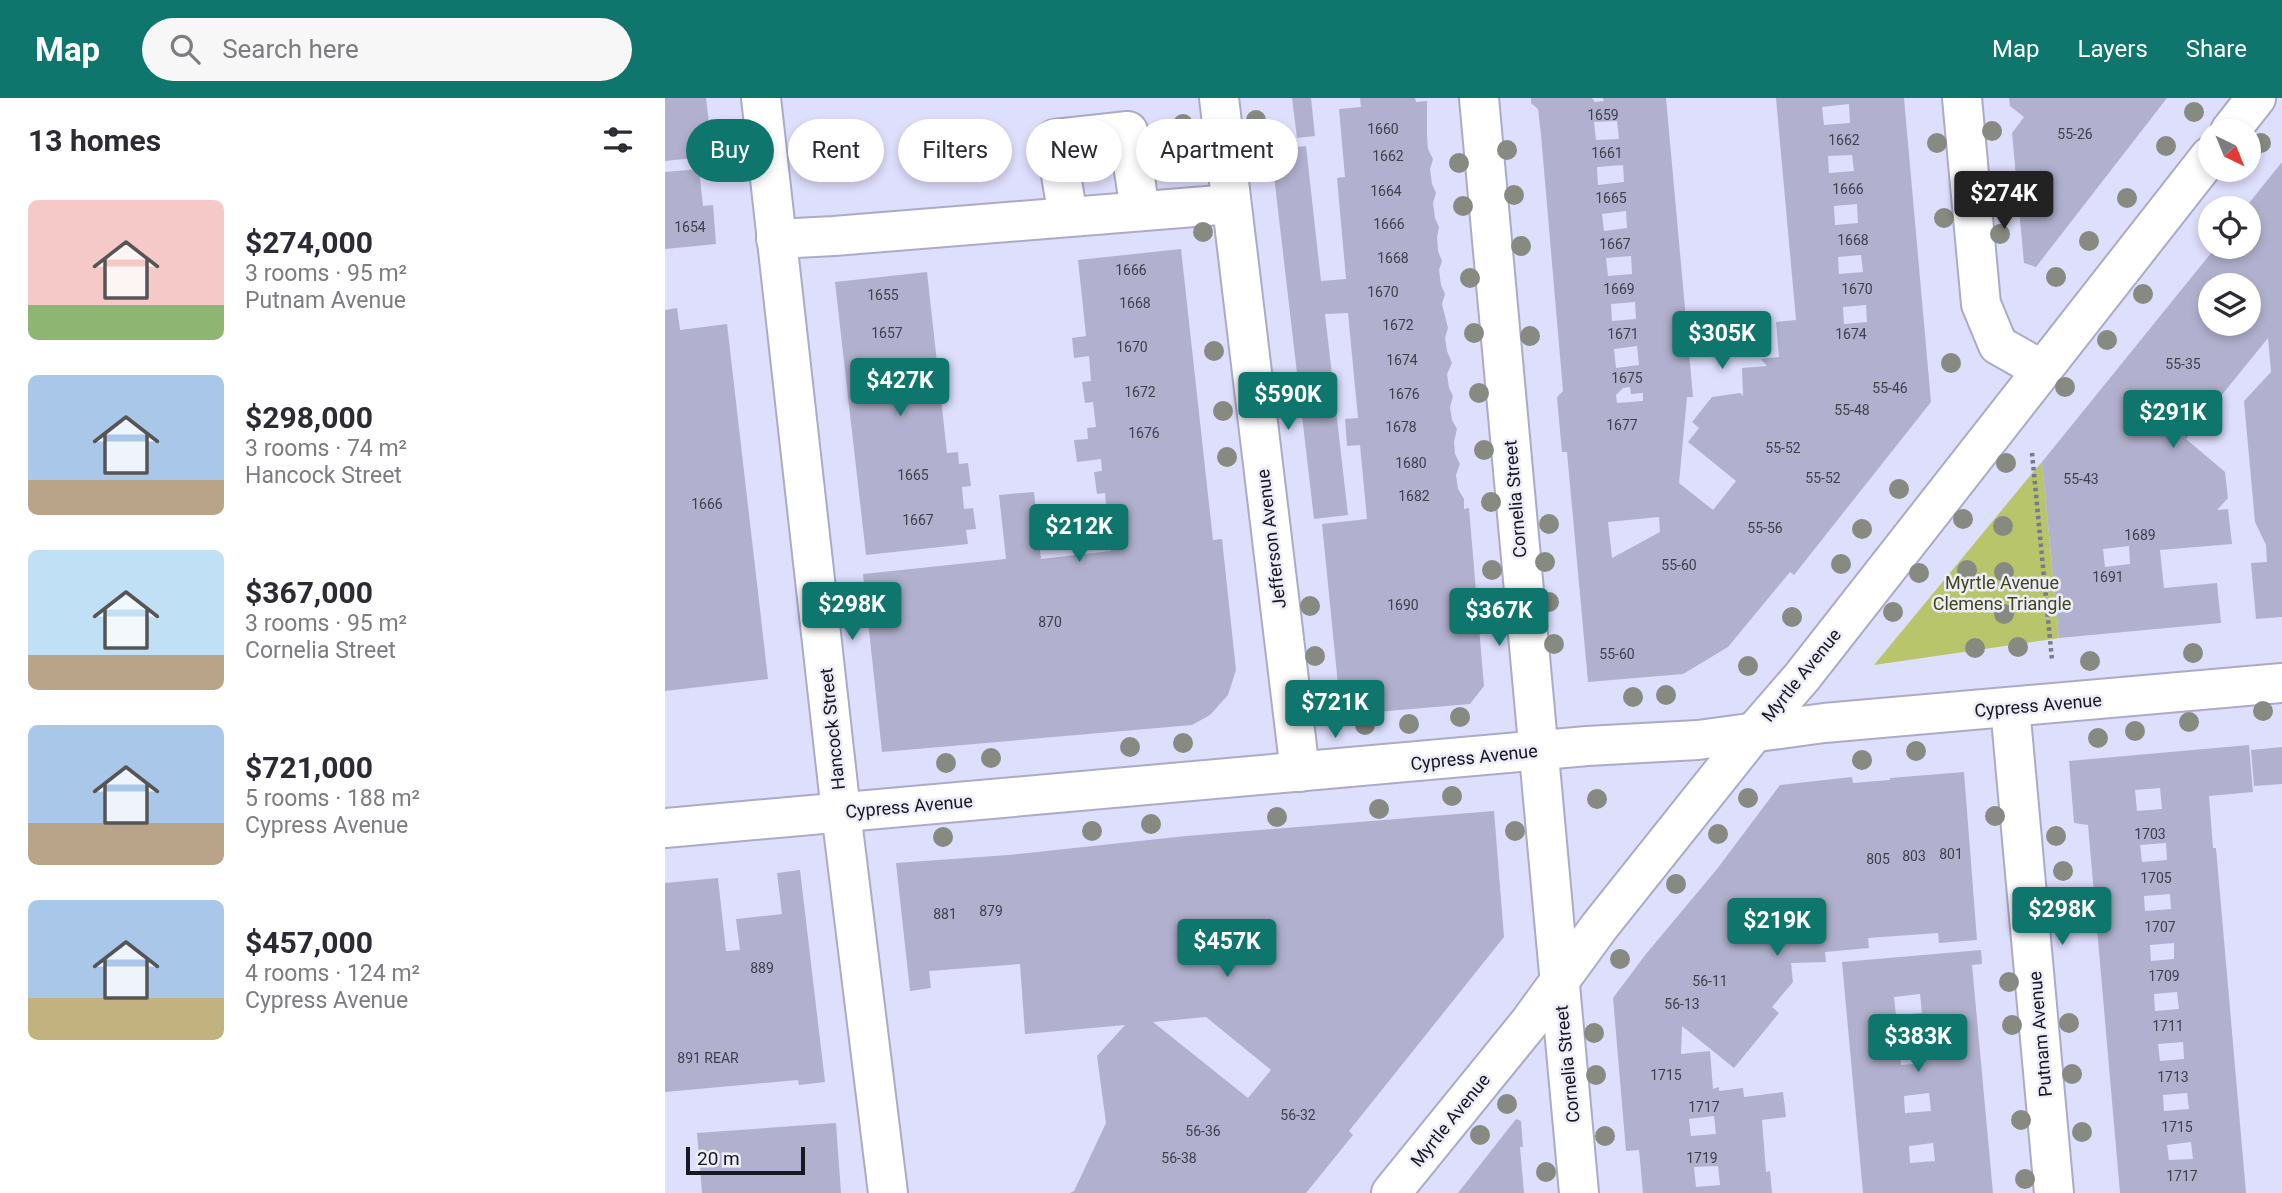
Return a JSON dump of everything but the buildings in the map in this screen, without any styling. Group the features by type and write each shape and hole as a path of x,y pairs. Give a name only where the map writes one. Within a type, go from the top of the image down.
{"street":[{"name":"Hancock Street","path":"761,98 841,812 888,1193"},
{"name":"Jefferson Avenue","path":"1219,98 1300,772"},
{"name":"Cornelia Street","path":"1479,98 1579,1193"},
{"path":"1962,98 1981,304 1998,345 2042,370"},
{"path":"2239,119 2256,98"},
{"path":"1068,217 1055,139 1128,131 1140,211"},
{"name":"Myrtle Avenue","path":"1391,1193 1529,1023 1599,927 1756,730 1802,677 2198,171"},
{"path":"776,239 1231,204"},
{"name":"Cypress Avenue","path":"665,828 1538,750 1698,740 1756,730 2282,683"},
{"name":"Putnam Avenue","path":"2010,707 2054,1193"}],"path":[{"path":"2032,453 2052,660"}],"green space":[{"name":"Myrtle Avenue Clemens Triangle","path":"2042,462 2059,638 1874,665 2034,471"}]}
